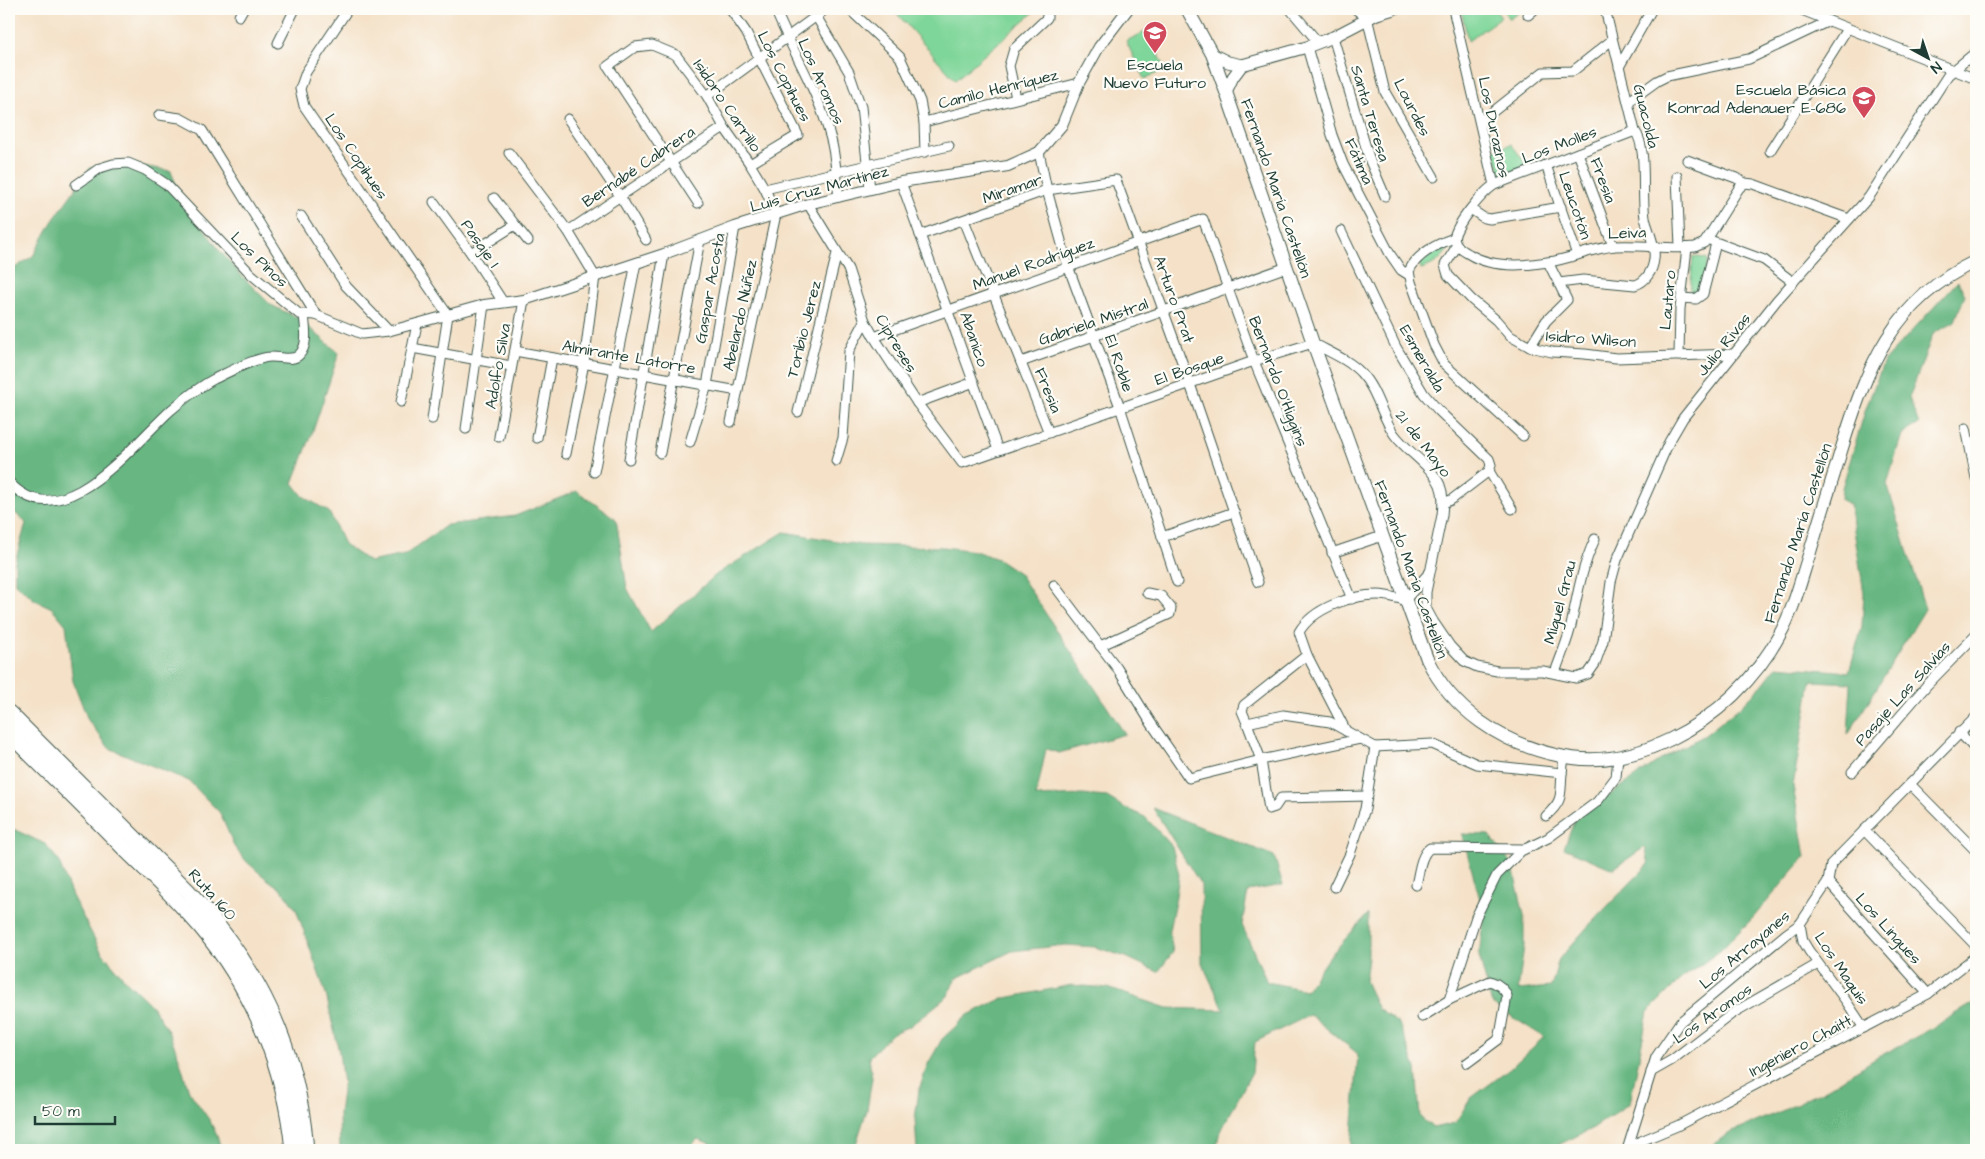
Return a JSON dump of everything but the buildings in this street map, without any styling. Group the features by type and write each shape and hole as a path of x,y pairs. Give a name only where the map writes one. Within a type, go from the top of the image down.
{"highway":[{"name":"Ruta 160","path":"9,713 188,891 214,919 240,954 262,991 286,1048 298,1093 306,1150"},
{"name":"Ruta 160","path":"9,733 173,897 200,926 230,966 254,1008 274,1057 285,1097 292,1150"}],"main road":[{"name":"Fernando María Castellón","path":"1187,9 1212,54 1382,536 1432,669 1448,694 1482,723 1509,739 1537,750 1564,757 1593,760 1618,758 1659,745 1701,722 1741,687 1768,654 1781,633 1795,599 1854,412 1878,353 1906,312 1921,296 1958,270 1976,261"},
{"path":"1357,9 1366,13"},
{"path":"1212,54 1228,62 1242,65 1307,47 1333,37 1366,13 1394,9"},
{"path":"1226,92 1233,77 1242,65"}],"street":[{"path":"278,43 295,9"},
{"name":"Los Copihues","path":"348,9 306,72 300,89 304,106 448,315"},
{"name":"Los Copihues","path":"730,9 746,32 798,135 750,164"},
{"name":"Los Aromos","path":"775,9 787,38 812,87 831,136 839,196"},
{"path":"707,96 826,9"},
{"name":"Camilo Henríquez","path":"849,9 900,57 920,101 924,122 924,152"},
{"path":"1016,98 1009,66 1014,48 1047,18 1047,9"},
{"name":"Luis Cruz Martínez","path":"448,315 484,305 524,300 664,254 735,227 808,204 901,182 1008,166 1039,152 1062,125 1079,83 1099,47 1128,9"},
{"path":"1290,9 1318,42"},
{"name":"Los Duraznos","path":"1453,9 1494,185 1482,194 1456,231 1456,242"},
{"name":"Guacolda","path":"1559,283 1583,280 1631,286 1645,279 1652,268 1653,246 1644,212 1641,143 1635,131 1605,9"},
{"path":"1619,67 1652,9"},
{"path":"1799,9 1976,79"},
{"name":"Lourdes","path":"1366,13 1386,92 1434,177"},
{"path":"816,16 850,72 861,107 870,189"},
{"path":"1628,102 1667,76 1749,59 1829,21"},
{"path":"1770,151 1847,29"},
{"name":"Santa Teresa","path":"1333,37 1370,161 1385,196"},
{"path":"1480,122 1543,72 1573,71 1612,40"},
{"name":"Isidoro Carrillo","path":"671,161 608,66 635,47 652,45 676,55 707,96 724,127 750,164 765,189 776,214"},
{"name":"Fátima","path":"1307,47 1332,136 1343,164 1380,236 1398,265 1409,275"},
{"name":"Julio Rivas","path":"1588,674 1595,664 1603,641 1611,582 1617,560 1669,442 1683,418 1793,282 1869,196 1939,88 1953,70 1976,52"},
{"name":"Camilo Henríquez","path":"924,122 1079,83"},
{"path":"159,116 180,118 202,130 316,315"},
{"path":"568,118 620,196 646,240"},
{"name":"Bernabé Cabrera","path":"568,231 724,127"},
{"name":"Los Molles","path":"1494,185 1635,131"},
{"path":"765,189 949,146"},
{"name":"El Roble","path":"1039,152 1047,190 1068,266 1095,335 1177,582"},
{"path":"509,153 568,231 595,276 584,363 566,454"},
{"name":"Fresia","path":"1578,153 1613,246"},
{"path":"1687,160 1745,183 1753,184 1849,219"},
{"path":"671,161 698,203"},
{"name":"Los Pinos","path":"76,185 100,168 113,164 128,163 146,170 166,184 251,274 293,310 304,314 316,315 362,334 389,331 448,315"},
{"name":"Leucotón","path":"1546,165 1577,254"},
{"name":"Lautaro","path":"1677,176 1683,247 1679,356"},
{"name":"Miramar","path":"920,235 1047,190 1116,180"},
{"name":"Arturo Prat","path":"1116,180 1190,384 1258,582"},
{"name":"Abanico","path":"901,182 998,450"},
{"path":"1745,183 1739,188 1707,239 1764,260 1793,282"},
{"path":"494,198 528,241"},
{"name":"Pasaje 1","path":"434,202 503,302"},
{"name":"Cipreses","path":"808,204 848,269 865,321 874,337 917,403 962,463"},
{"path":"1472,210 1484,218 1490,219 1561,207"},
{"name":"Abelardo Núñez","path":"731,422 776,214"},
{"path":"301,216 346,286 389,331"},
{"name":"Fresia","path":"964,220 1049,432"},
{"name":"Manuel Rodríguez","path":"874,337 1068,266 1203,220"},
{"name":"Bernardo O'Higgins","path":"1203,220 1254,361 1352,600"},
{"path":"471,253 515,225"},
{"name":"Gaspar Acosta","path":"690,442 707,385 735,227"},
{"name":"Esmeralda","path":"1341,231 1396,347 1419,386 1438,410 1485,455 1491,465 1489,471 1512,509"},
{"name":"Leiva","path":"1456,242 1475,257 1491,263 1506,264 1548,262 1593,249 1613,246 1700,246 1707,239"},
{"path":"660,452 700,240"},
{"path":"1456,242 1439,244 1418,259 1409,275 1434,345 1444,364 1523,436"},
{"name":"Isidro Wilson","path":"1456,242 1445,265 1448,275 1472,300 1496,320 1510,336 1530,347 1552,352 1616,358 1733,354"},
{"path":"1681,298 1696,299 1703,294 1716,243"},
{"name":"Toribio Jerez","path":"798,412 837,253"},
{"path":"628,459 664,254"},
{"path":"1530,347 1546,321 1566,300 1548,262"},
{"path":"594,472 636,263"},
{"name":"Gabriela Mistral","path":"1021,362 1287,267"},
{"name":"Adolfo Silva","path":"500,437 524,300"},
{"path":"466,429 484,305"},
{"path":"9,482 25,495 36,500 58,500 72,495 91,484 114,466 171,410 212,380 270,357 291,359 297,357 305,342 304,314"},
{"path":"432,419 448,315"},
{"path":"836,461 843,438 849,352 865,321"},
{"path":"401,402 417,324"},
{"name":"El Bosque","path":"962,463 1254,361 1313,343"},
{"name":"21 de Mayo","path":"1313,343 1361,372 1396,436 1438,482 1443,503 1425,598 1429,615 1450,646 1464,661 1477,667 1497,671 1532,670 1576,678 1588,674"},
{"path":"412,348 511,366"},
{"name":"Almirante Latorre","path":"515,351 738,391"},
{"path":"537,438 552,358"},
{"path":"917,403 974,382"},
{"path":"1966,428 1976,478"},
{"path":"1443,503 1451,500 1489,471"},
{"path":"1162,537 1234,512"},
{"path":"1332,553 1382,536"},
{"name":"Miguel Grau","path":"1555,673 1572,623 1576,596 1585,560 1595,538"},
{"path":"1346,732 1307,655 1299,632 1304,623 1330,606 1376,595 1405,600 1431,571"},
{"path":"1054,585 1117,668 1151,723 1189,778 1261,760 1360,739"},
{"path":"1100,646 1170,614 1171,608 1161,596 1147,592"},
{"name":"Pasaje Las Salvias","path":"1852,772 1927,685 1976,635"},
{"path":"1307,655 1244,705 1242,710 1261,760 1269,810 1275,807 1281,798 1368,796"},
{"path":"1247,723 1284,715 1330,722 1375,748 1432,744 1477,764 1562,773"},
{"name":"Los Arrayanes","path":"1628,1148 1656,1057 1680,1022 1800,924 1828,882 1832,864 1959,732 1976,717"},
{"path":"1959,732 1976,750"},
{"path":"1334,887 1350,854 1368,796 1375,748"},
{"path":"1546,816 1558,805 1560,800 1564,757"},
{"path":"1449,1000 1476,917 1497,875 1524,849 1548,838 1597,802 1616,777 1618,758"},
{"path":"1910,784 1976,851"},
{"path":"1864,830 1976,946"},
{"path":"1416,885 1423,856 1425,851 1430,848 1524,849"},
{"name":"Los Lingues","path":"1828,882 1928,994"},
{"name":"Los Maquis","path":"1800,924 1804,941 1818,964 1864,1028"},
{"name":"Ingeniero Chaitt","path":"1628,1148 1677,1126 1928,994 1976,956"},
{"name":"Los Aromos","path":"1651,1072 1672,1060 1733,1013 1818,964"},
{"path":"1422,1017 1449,1000 1490,981 1498,984 1504,990 1507,996 1498,1040 1467,1063"}],"green space":[{"path":"893,9 1030,9 1033,13 955,80"},
{"path":"1461,9 1494,9 1501,17 1468,41"},
{"path":"1502,9 1524,9 1509,19"},
{"path":"1147,31 1166,69 1144,79 1126,41"},
{"path":"1511,144 1529,167 1502,176 1493,151"},
{"path":"132,164 171,171 180,195 220,251 242,276 271,305 298,318 339,353 313,431 293,483 303,496 329,512 344,544 369,562 405,555 447,525 515,516 577,491 616,519 627,588 651,632 717,574 784,532 861,545 944,547 975,551 998,559 1019,573 1125,734 1059,753 1046,749 1036,797 1082,795 1107,797 1145,817 1172,846 1179,875 1169,930 1173,952 1158,972 1126,957 1095,947 1066,945 1012,951 955,979 948,996 910,1026 893,1033 869,1057 872,1078 867,1110 854,1150 727,1150 698,1139 686,1150 340,1150 339,1114 343,1084 339,1052 326,994 296,909 282,890 247,862 235,848 220,813 189,781 109,748 88,720 73,681 66,625 52,608 35,600 15,583 15,562 26,523 9,507 9,272 33,256 52,222 90,168"},
{"path":"1445,246 1449,248 1440,259 1421,269 1420,264"},
{"path":"1693,256 1708,259 1700,294 1690,293"},
{"path":"1958,281 1965,295 1955,321 1933,334 1909,398 1919,424 1902,434 1887,484 1925,609 1848,735 1851,683 1811,681 1793,786 1805,857 1752,919 1721,950 1681,979 1648,1012 1630,1103 1593,1128 1548,1150 1351,1150 1358,1054 1310,1015 1255,1042 1252,1072 1219,1135 1216,1150 917,1150 915,1119 919,1090 928,1064 942,1039 968,1015 1001,999 1072,985 1108,988 1167,1008 1224,1010 1202,963 1201,885 1153,808 1274,856 1283,885 1248,891 1242,925 1267,982 1306,990 1328,958 1368,914 1368,958 1365,981 1378,1009 1399,1024 1416,1068 1420,1117 1433,1128 1455,1123 1471,1098 1506,1072 1544,1037 1492,1004 1479,956 1484,914 1462,834 1489,835 1512,863 1524,915 1524,946 1518,990 1551,987 1559,959 1591,923 1649,864 1645,847 1613,869 1564,848 1575,819 1661,759 1705,735 1740,707 1763,684 1777,666 1849,672 1862,626 1864,593 1850,505 1841,499 1842,488 1866,408 1884,361"},
{"path":"9,827 45,844 58,860 72,896 101,951 126,981 152,1006 167,1029 177,1052 189,1091 210,1121 221,1150 9,1150"},
{"path":"1976,1003 1976,1150 1704,1150 1733,1131 1784,1110 1828,1088 1878,1057"}],"place":[{"name":"Escuela Nuevo Futuro","path":"1155,54"},
{"name":"Escuela Básica Konrad Adenauer E-686","path":"1864,119"}]}
